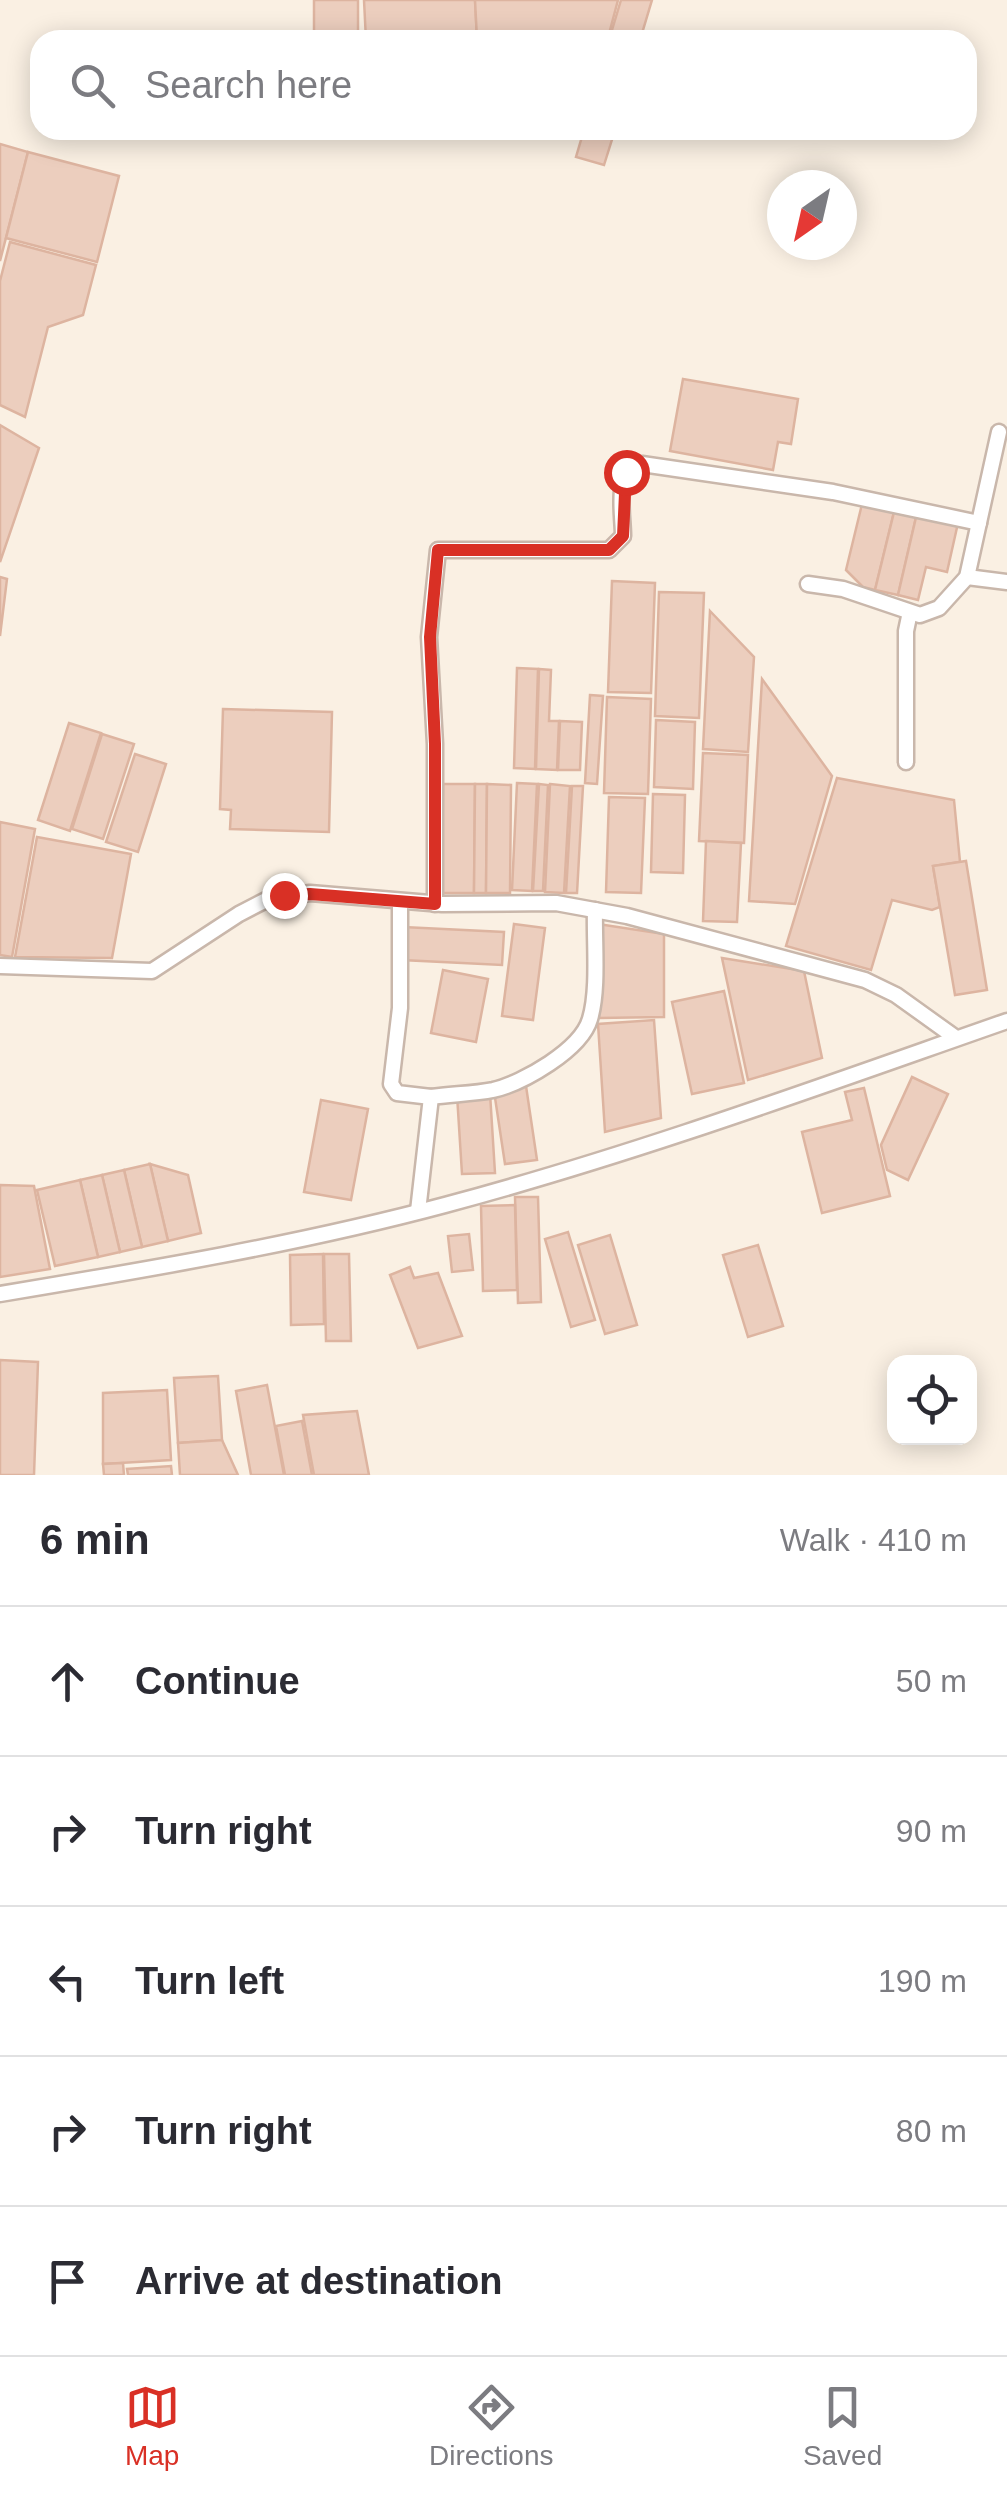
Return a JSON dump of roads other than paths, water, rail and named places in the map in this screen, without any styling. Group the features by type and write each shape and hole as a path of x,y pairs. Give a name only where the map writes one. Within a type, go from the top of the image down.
{"street":[{"path":"808,584 842,589 920,614 939,608 967,576 999,432"},
{"path":"435,904 430,637 438,550 609,550 623,536 624,477 632,466 642,464 832,492 978,523"},
{"path":"967,576 1007,582"},
{"path":"906,762 906,631 910,612"},
{"path":"0,966 152,971 268,899 310,894 435,904 556,903 772,953 865,980 896,995 956,1038"},
{"path":"400,902 400,1008 391,1084 398,1093 431,1097 492,1090 516,1082 576,1043 587,1028 592,1010 595,910"},
{"path":"0,1294 267,1248 418,1212 674,1136 1007,1021"},
{"path":"418,1212 431,1097"}]}
